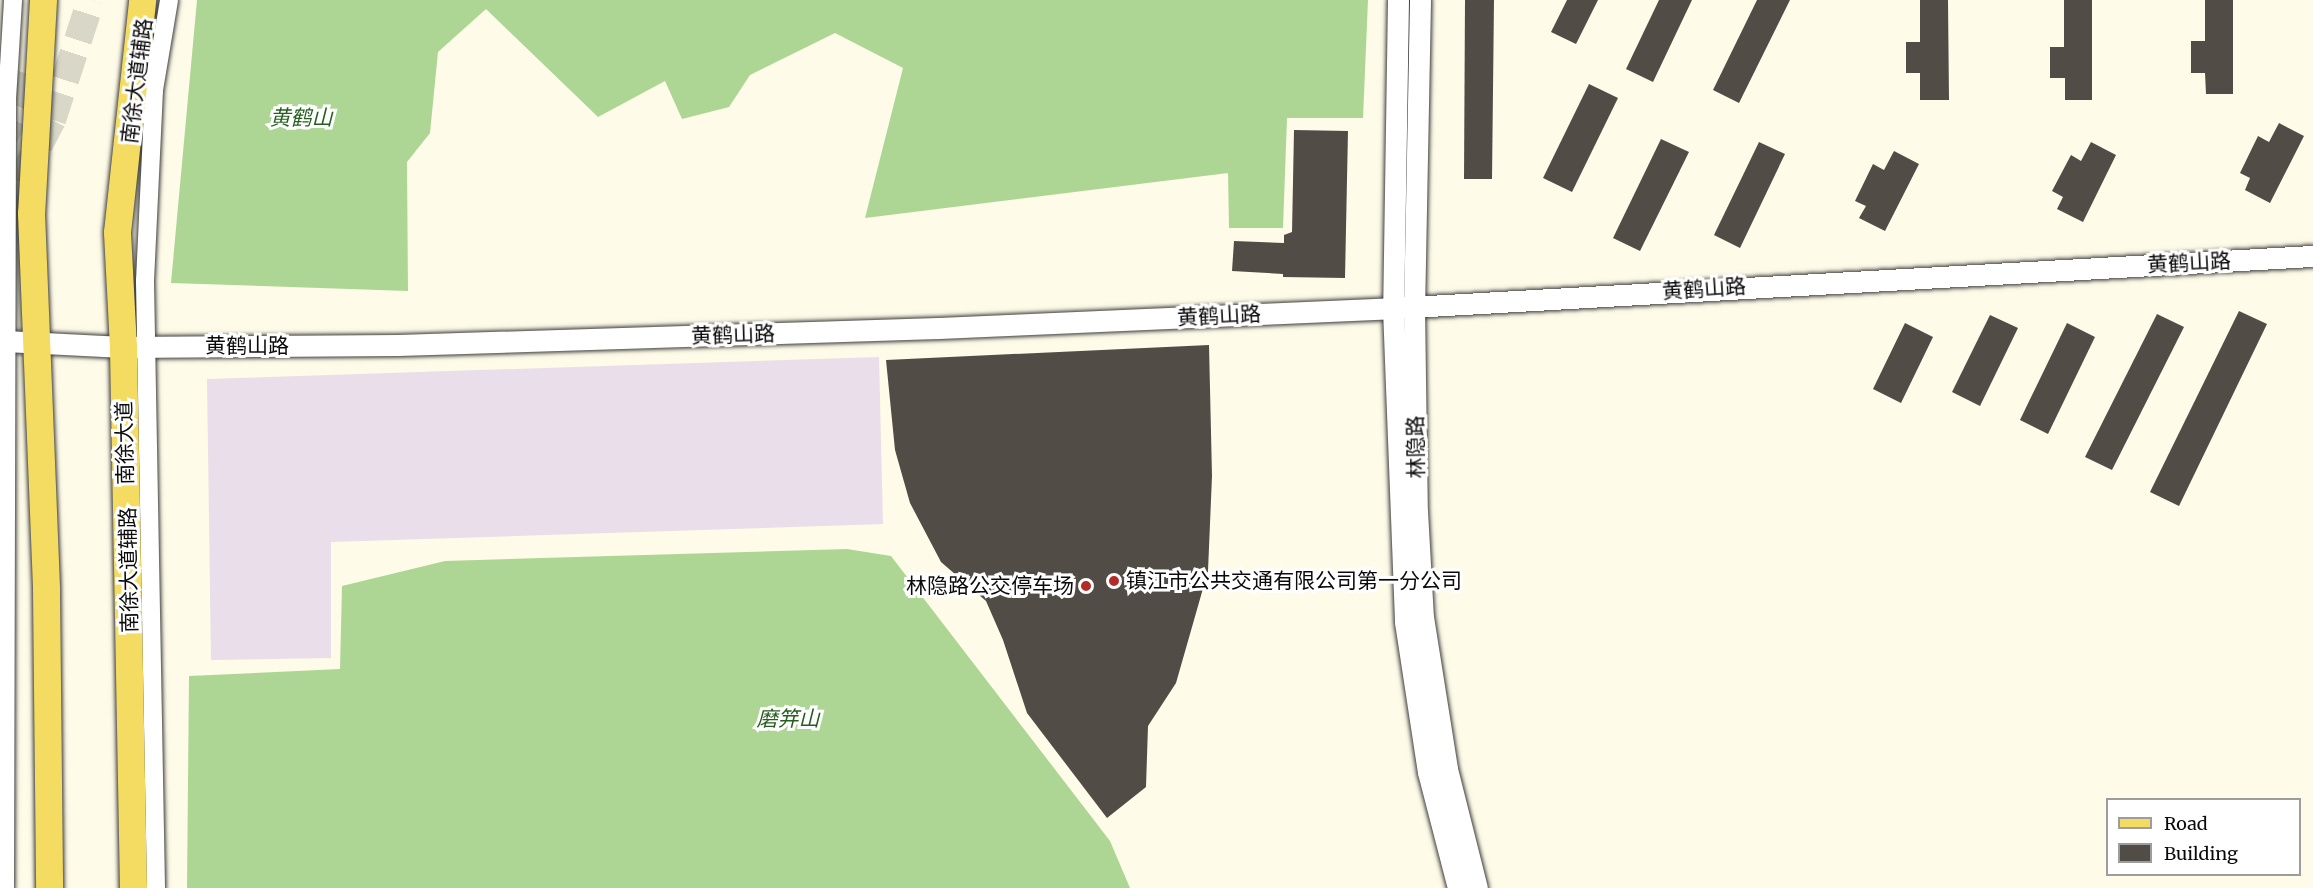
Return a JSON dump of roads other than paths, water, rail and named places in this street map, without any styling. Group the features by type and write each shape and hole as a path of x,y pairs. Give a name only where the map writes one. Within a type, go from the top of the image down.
{"main road":[{"path":"43,0 31,213 46,590 49,888"},
{"name":"南徐大道","path":"133,888 135,347 117,232 142,0"}],"street":[{"path":"5,888 2,340 7,99 13,0"},
{"name":"南徐大道辅路","path":"156,888 135,347 145,282 154,90 170,0"},
{"name":"林隐路","path":"1398,0 1404,308 1405,622 1428,772 1458,888"},
{"name":"林隐路","path":"1420,0 1404,308 1422,617 1447,769 1478,888"},
{"name":"黄鹤山路","path":"2,340 135,347 457,343 926,328 1404,308 1822,282 2313,256"}],"tunnel":[{"path":"0,219 52,120 91,0"},
{"path":"0,144 23,102 36,62"}],"place":[{"name":"镇江市公共交通有限公司第一分公司","path":"1114,581"},
{"name":"林隐路公交停车场","path":"1086,586"}],"park label":[{"name":"黄鹤山","path":"301,118"},
{"name":"磨笄山","path":"788,719"}]}
